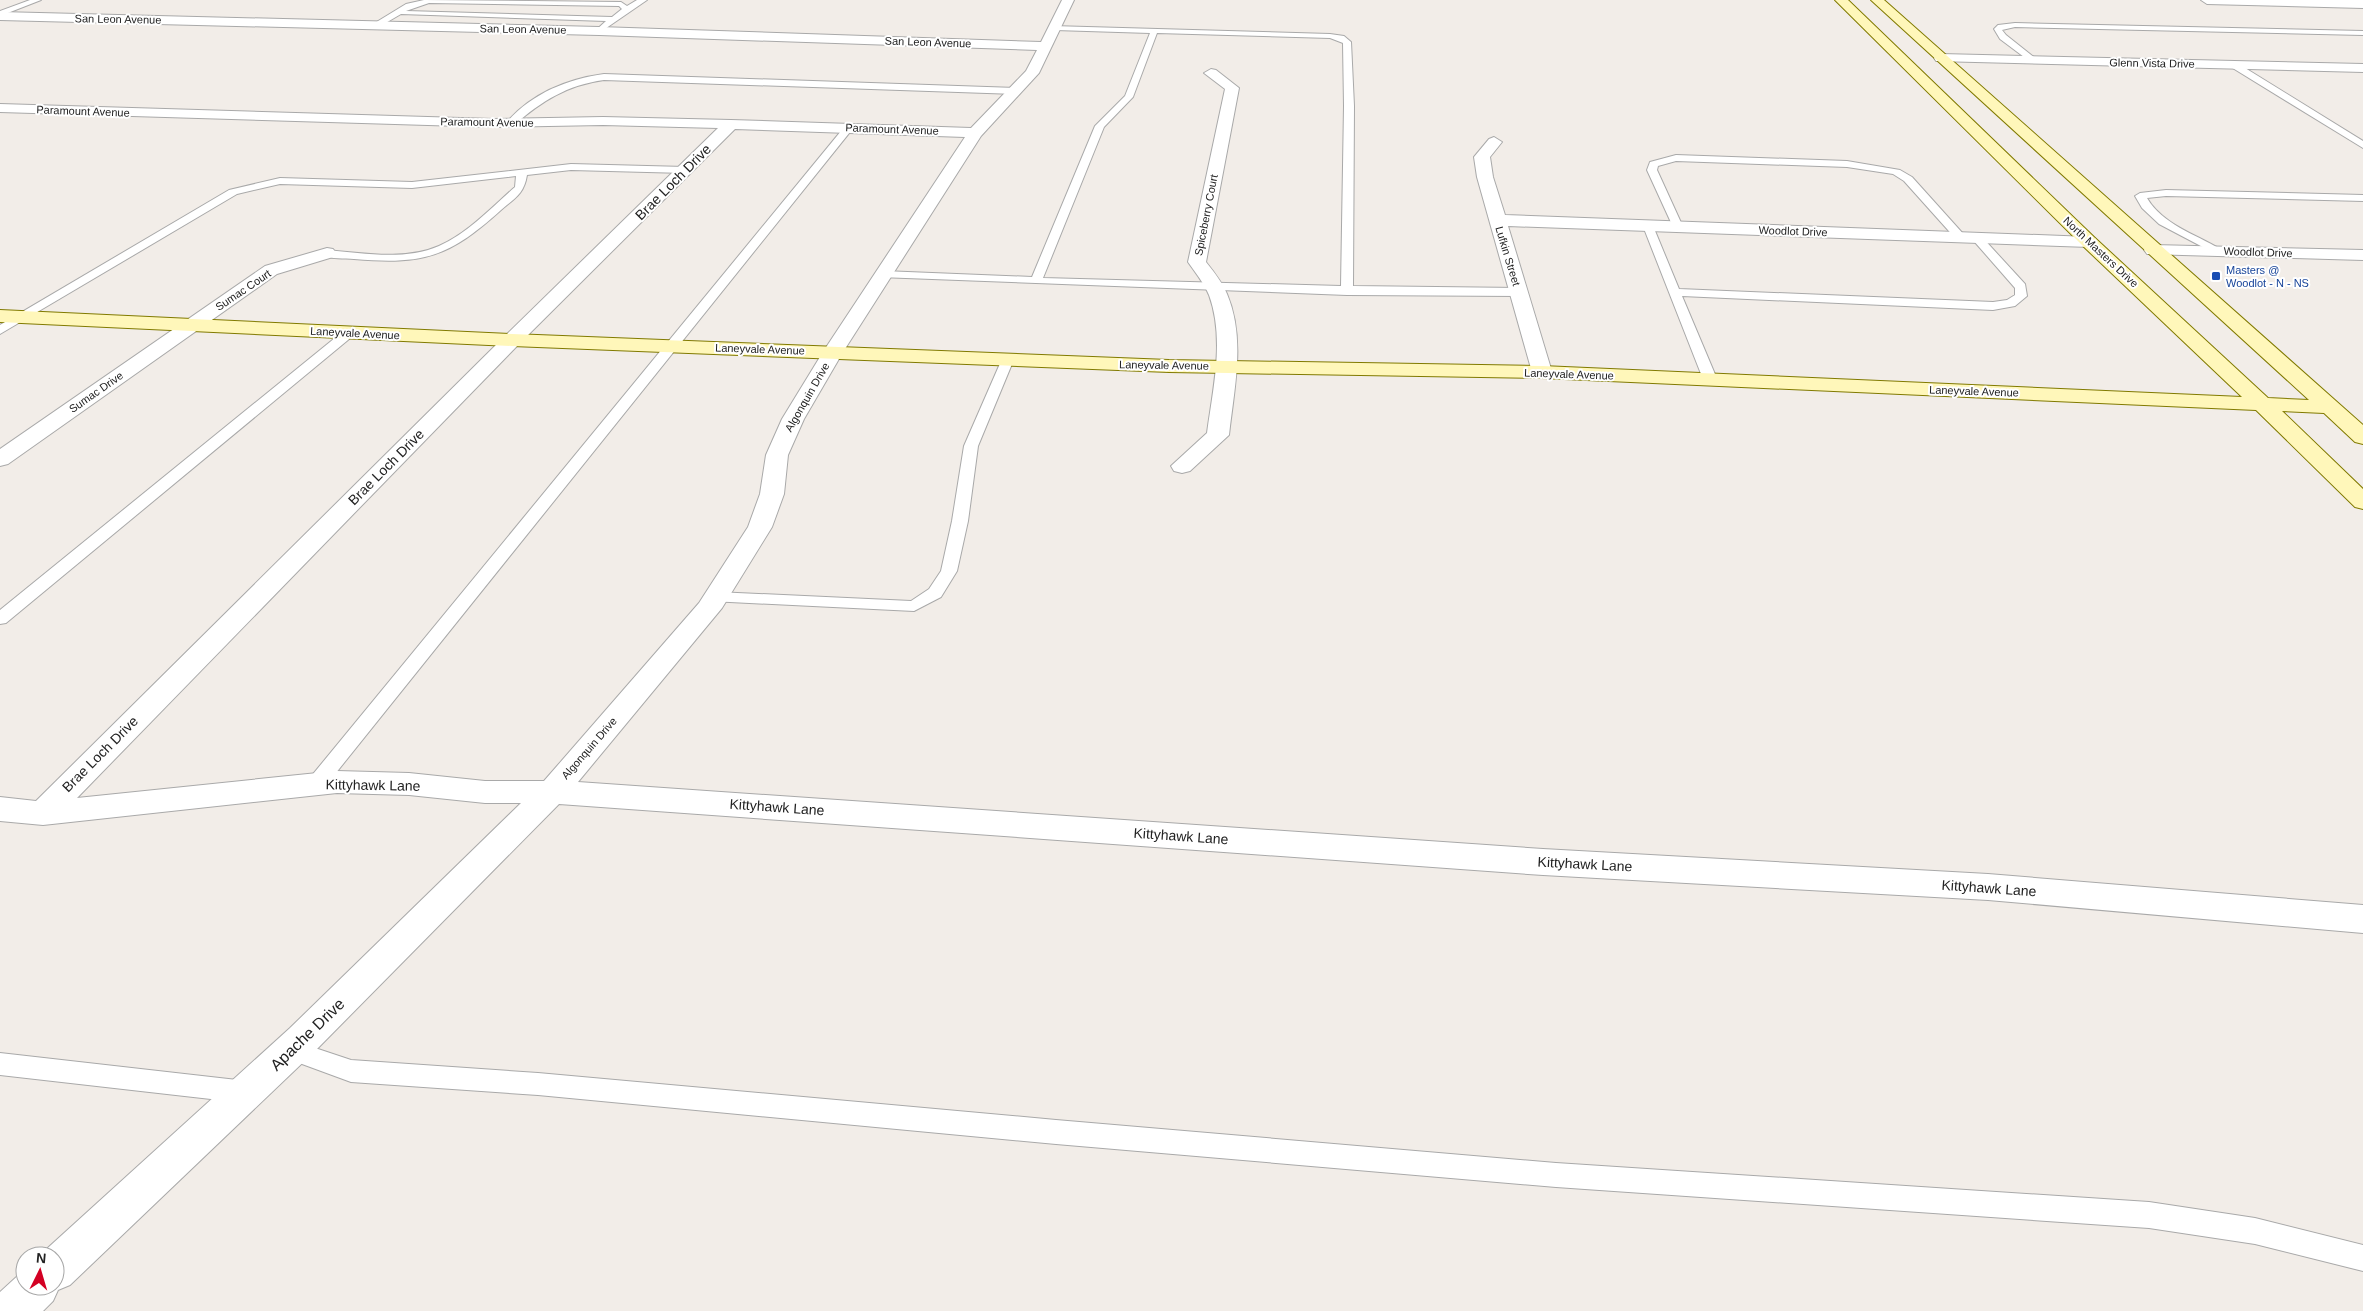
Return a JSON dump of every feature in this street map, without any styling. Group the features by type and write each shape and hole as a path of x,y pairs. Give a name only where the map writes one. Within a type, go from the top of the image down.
{"main road":[{"name":"North Masters Drive","path":"1841,0 1963,104 2089,242 2262,403 2363,502"},
{"path":"1877,0 2363,437"},
{"path":"1963,104 1992,104"},
{"name":"Laneyvale Avenue","path":"0,316 512,340 1169,366 1542,372 2329,407"}],"street":[{"name":"Algonquin Drive","path":"552,792 716,597 760,528 772,494 777,454 793,418 833,352 975,133 1032,73 1068,0"},
{"path":"2208,0 2363,4"},
{"name":"San Leon Avenue","path":"0,15 599,31 1046,46"},
{"name":"Glenn Vista Drive","path":"1940,58 2361,69"},
{"name":"Spiceberry Court","path":"1182,466 1218,436 1226,366 1227,333 1218,294 1197,262 1232,88 1211,73"},
{"name":"Paramount Avenue","path":"0,108 511,122 731,124 975,133"},
{"name":"Brae Loch Drive","path":"42,813 512,340 731,124"},
{"name":"Lufkin Street","path":"1494,142 1482,157 1485,177 1542,372"},
{"name":"Woodlot Drive","path":"1497,220 2089,242"},
{"name":"Woodlot Drive","path":"2153,250 2363,255"},
{"name":"Sumac Court","path":"192,325 271,270 327,254"},
{"name":"Sumac Drive","path":"0,460 192,325"},
{"name":"Kittyhawk Lane","path":"0,809 42,813 337,782 409,784 486,792 552,792 1543,862 1988,887 2363,919"},
{"name":"Apache Drive","path":"65,1261 291,1050 552,792"},
{"path":"11,1311 27,1296"}],"lane":[{"path":"0,15 37,0"},
{"path":"599,31 626,9 643,0"},
{"path":"374,26 409,6 429,1 550,1 621,4 626,9"},
{"path":"10,3 29,3"},
{"path":"396,13 616,19"},
{"path":"2032,60 2003,37 1998,29 2015,25 2363,33"},
{"path":"1055,28 1330,36 1347,42 1349,106 1347,291"},
{"path":"1036,281 1100,126 1129,97 1154,32"},
{"path":"2234,65 2363,145"},
{"path":"511,122 564,84 580,79 604,77 1016,91"},
{"path":"316,784 849,128"},
{"path":"1675,292 1993,306 2011,303 2021,296 2021,287 1908,179 1896,172 1881,168 1847,164 1676,158 1662,160 1654,164 1652,170 1678,227"},
{"path":"0,330 234,192 280,182 412,186 581,167 685,170"},
{"path":"327,254 396,257 431,253 454,243 520,188 522,173"},
{"path":"2216,251 2173,228 2143,203 2140,196 2166,193 2363,198"},
{"path":"1648,226 1710,380"},
{"path":"883,275 1213,288 1519,292"},
{"path":"0,619 350,332"},
{"path":"716,597 914,606 935,593 949,571 960,521 971,446 1008,359"},
{"path":"291,1050 351,1071 538,1084 1046,1132 1556,1175 2149,1215 2255,1231 2363,1258"},
{"path":"0,1064 246,1092"}],"place":[{"name":"Masters @ Woodlot - N - NS","path":"2216,276"}]}
